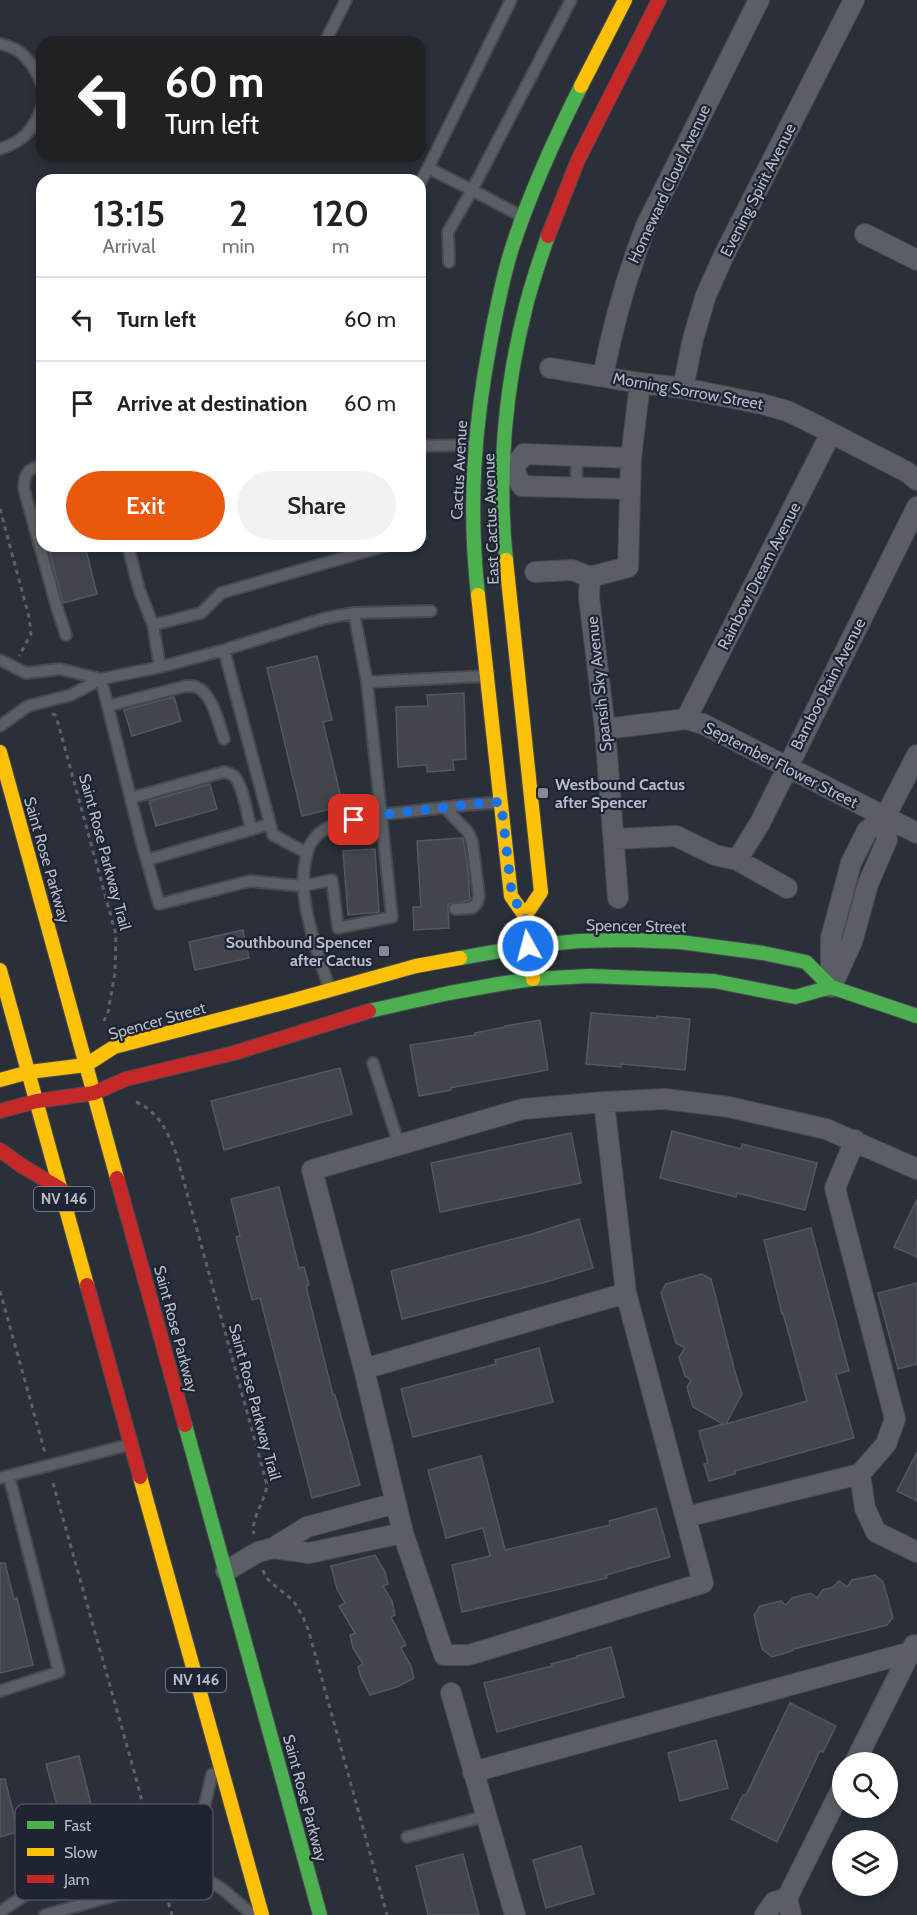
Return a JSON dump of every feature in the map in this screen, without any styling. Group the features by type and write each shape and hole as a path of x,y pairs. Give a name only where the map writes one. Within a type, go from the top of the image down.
{"main road":[{"name":"Cactus Avenue","path":"533,979 525,916 512,896 476,581 473,468 475,445 487,360 502,284 528,202 549,151 625,0"},
{"name":"East Cactus Avenue","path":"525,916 541,892 504,543 509,392 526,306 549,231 578,160 659,0"},
{"path":"528,202 535,209 537,222"},
{"path":"520,279 521,298 526,306"},
{"path":"487,360 492,369 494,385 490,451 493,459 508,469 492,482 489,502"},
{"path":"476,581 486,560 487,534"},
{"path":"487,676 496,678 504,687 513,741 522,764 527,768"},
{"name":"Saint Rose Parkway","path":"0,752 320,1915"},
{"name":"Spencer Street","path":"86,1065 114,1047 416,966 528,946 629,940 722,947 806,962 831,987 917,1016"},
{"name":"NV 146","path":"0,970 5,1002 29,1072 262,1915"},
{"path":"0,1111 37,1101 94,1093 126,1079 234,1053 363,1012 448,993 533,979 590,976 704,980 795,997 831,987"},
{"path":"0,1080 29,1072 86,1065"},
{"path":"0,1150 61,1189"}],"street":[{"name":"Homeward Cloud Avenue","path":"603,376 621,295 646,225 759,0"},
{"name":"Evening Spirit Avenue","path":"683,388 693,339 706,295 854,0"},
{"path":"865,234 917,260"},
{"name":"Morning Sorrow Street","path":"550,368 683,388 787,411 907,472 917,480"},
{"path":"535,573 572,570 590,577 628,567 631,458 640,383"},
{"name":"Rainbow Dream Avenue","path":"686,719 831,433"},
{"path":"630,489 522,486 508,469 524,454 631,458"},
{"name":"Bamboo Rain Avenue","path":"737,860 760,823 917,507"},
{"name":"Spansih Sky Avenue","path":"590,577 589,597 605,729 618,898"},
{"name":"September Flower Street","path":"605,729 686,719 718,731 917,833"},
{"path":"831,987 831,938 851,863 867,831 885,817 917,755"},
{"path":"831,987 852,942 873,872 887,840 885,817"},
{"path":"615,839 676,836 715,855 737,860 787,888"},
{"path":"604,1102 626,1293 703,1584 469,1655 444,1655 403,1533 364,1369 312,1170 523,1109 604,1102 665,1099 729,1107 826,1129 917,1169"},
{"path":"686,1517 860,1474 886,1444 895,1419 835,1188 855,1140"},
{"path":"364,1369 626,1293"},
{"path":"860,1474 865,1508 876,1532 917,1552"},
{"path":"226,1571 307,1527 396,1503"},
{"path":"266,1550 309,1553 403,1533"},
{"path":"860,1752 914,1646"},
{"path":"474,1772 914,1646"},
{"path":"451,1693 515,1915"},
{"path":"765,1915 774,1902 789,1906 832,1810"}],"lane":[{"path":"328,36 346,0"},
{"path":"425,174 511,0"},
{"path":"448,262 448,232 571,0"},
{"path":"0,44 7,45 23,54 36,70"},
{"path":"0,149 13,145 28,135 36,126"},
{"path":"428,168 523,217"},
{"path":"426,446 475,445"},
{"path":"576,488 577,456"},
{"path":"36,468 24,476 24,489 36,532"},
{"path":"41,552 66,635"},
{"path":"130,552 139,589 153,625 160,667"},
{"path":"153,625 201,613 221,593 364,552"},
{"path":"0,726 28,706 71,695 101,679 160,667 224,650 326,618 354,613 431,611"},
{"path":"101,679 159,904 250,881 303,886 332,880 338,928 392,917 367,682 354,613"},
{"path":"224,650 273,835 307,853"},
{"path":"0,660 26,673 60,669 101,679"},
{"path":"367,682 487,676"},
{"path":"108,706 186,686 196,687 203,691 210,701 224,739"},
{"path":"131,798 225,772 236,777 252,830"},
{"path":"330,989 312,933 303,886 308,849 320,832 336,825 381,815 501,802"},
{"path":"444,807 468,832 472,841 479,896 472,908 455,909"},
{"path":"147,860 270,824"},
{"path":"844,888 866,893"},
{"path":"373,1063 399,1145"},
{"path":"0,1691 59,1672 4,1477 131,1445"},
{"path":"205,1804 217,1756"},
{"path":"406,1837 486,1816"},
{"path":"213,1882 254,1915"},
{"path":"0,1913 18,1900"},
{"path":"45,1915 99,1900"},
{"path":"0,1913 7,1915"}],"path":[{"path":"0,509 29,617 31,634 17,660"},
{"name":"Saint Rose Parkway Trail","path":"48,713 55,715 58,723 116,935 115,973 108,1012 104,1021"},
{"name":"Saint Rose Parkway Trail","path":"136,1102 142,1104 159,1119 176,1153 267,1485 252,1527 266,1550 266,1578 292,1600 302,1614 309,1632 387,1915"},
{"path":"0,1292 45,1453"},
{"path":"53,1483 142,1804"},
{"path":"168,1900 172,1915"}],"building":[{"path":"50,552 86,552 97,594 63,603"},
{"path":"317,656 332,720 323,722 343,806 302,816 267,668"},
{"path":"464,693 466,759 453,760 454,770 427,772 427,765 398,767 396,707 428,706 427,695"},
{"path":"174,697 181,721 132,736 124,710"},
{"path":"210,784 217,809 156,826 149,801"},
{"path":"463,838 470,900 448,904 449,928 414,930 413,907 421,907 417,841"},
{"path":"375,849 379,912 348,915 343,851"},
{"path":"243,930 249,958 195,970 189,942"},
{"path":"591,1013 690,1019 685,1070 621,1064 621,1067 586,1064"},
{"path":"540,1020 548,1070 419,1096 410,1045 475,1035 475,1033 505,1026"},
{"path":"340,1068 352,1114 224,1150 211,1101"},
{"path":"672,1131 741,1149 742,1144 817,1163 805,1210 737,1193 736,1197 660,1178"},
{"path":"571,1133 581,1183 440,1212 431,1163"},
{"path":"279,1187 299,1268 304,1267 309,1285 306,1286 333,1395 335,1395 360,1485 312,1498 260,1298 252,1300 236,1237 240,1236 231,1199"},
{"path":"917,1199 917,1257 894,1247"},
{"path":"579,1219 593,1268 402,1319 391,1271 532,1234"},
{"path":"811,1228 849,1371 836,1374 854,1438 735,1471 735,1474 709,1481 704,1464 708,1463 699,1431 723,1424 693,1407 687,1387 691,1380 685,1376 679,1357 685,1348 676,1343 661,1293 666,1284 702,1274 711,1279 742,1394 726,1424 807,1401 764,1240"},
{"path":"917,1283 917,1364 898,1369 878,1293"},
{"path":"539,1348 553,1402 413,1437 401,1389 496,1364 495,1360"},
{"path":"917,1452 917,1501 897,1491"},
{"path":"481,1456 505,1550 610,1525 609,1521 656,1508 670,1557 606,1575 607,1578 462,1612 452,1565 490,1556 483,1528 446,1538 428,1470"},
{"path":"375,1555 385,1572 388,1584 383,1586 392,1601 395,1615 391,1617 406,1645 401,1648 411,1666 414,1678 397,1687 370,1695 358,1667 363,1664 353,1648 350,1635 355,1633 339,1606 345,1603 337,1589 331,1566"},
{"path":"0,1563 5,1563 14,1599 17,1598 33,1665 0,1673"},
{"path":"875,1575 883,1582 893,1617 887,1625 794,1649 772,1657 762,1649 754,1615 760,1606 781,1601 786,1605 792,1598 811,1593 817,1598 823,1590 833,1587 839,1581 847,1587 852,1580"},
{"path":"611,1647 624,1697 497,1732 484,1683 552,1666 551,1664"},
{"path":"790,1703 836,1726 823,1752 820,1751 777,1842 731,1819 743,1795 746,1795"},
{"path":"716,1740 728,1788 680,1801 668,1753"},
{"path":"79,1756 91,1804 57,1804 46,1764"},
{"path":"0,1779 5,1779 15,1820 15,1833 0,1837"},
{"path":"581,1846 594,1894 546,1908 533,1860"},
{"path":"463,1854 479,1915 428,1915 416,1866"}],"traffic: fast":[{"path":"478,595 473,530 474,466 480,403 503,279 528,204 581,86"},
{"path":"506,560 502,496 508,400 526,306 548,236"},
{"path":"460,958 528,946 579,941 680,942 763,953 806,962 831,987 917,1016"},
{"path":"369,1011 505,983 590,976 714,981 795,997 831,987"},
{"path":"185,1425 320,1915"}],"traffic: slow":[{"path":"581,86 625,0"},
{"path":"506,560 541,892 525,916"},
{"path":"478,595 511,896 525,916 533,979"},
{"path":"0,752 117,1178"},
{"path":"0,1080 29,1072 86,1065 114,1047 416,966 460,958"},
{"path":"0,970 87,1285"},
{"path":"140,1477 262,1915"}],"traffic: jam":[{"path":"548,236 578,160 659,0"},
{"path":"0,1111 37,1101 94,1093 126,1079 234,1053 369,1011"},
{"path":"0,1150 61,1189"},
{"path":"117,1178 185,1425"},
{"path":"87,1285 140,1477"}],"place":[{"name":"Westbound Cactus after Spencer","path":"543,793"},
{"name":"Southbound Spencer after Cactus","path":"384,951"}],"route":[{"path":"354,820 501,802 512,896 525,916 528,946"}]}
